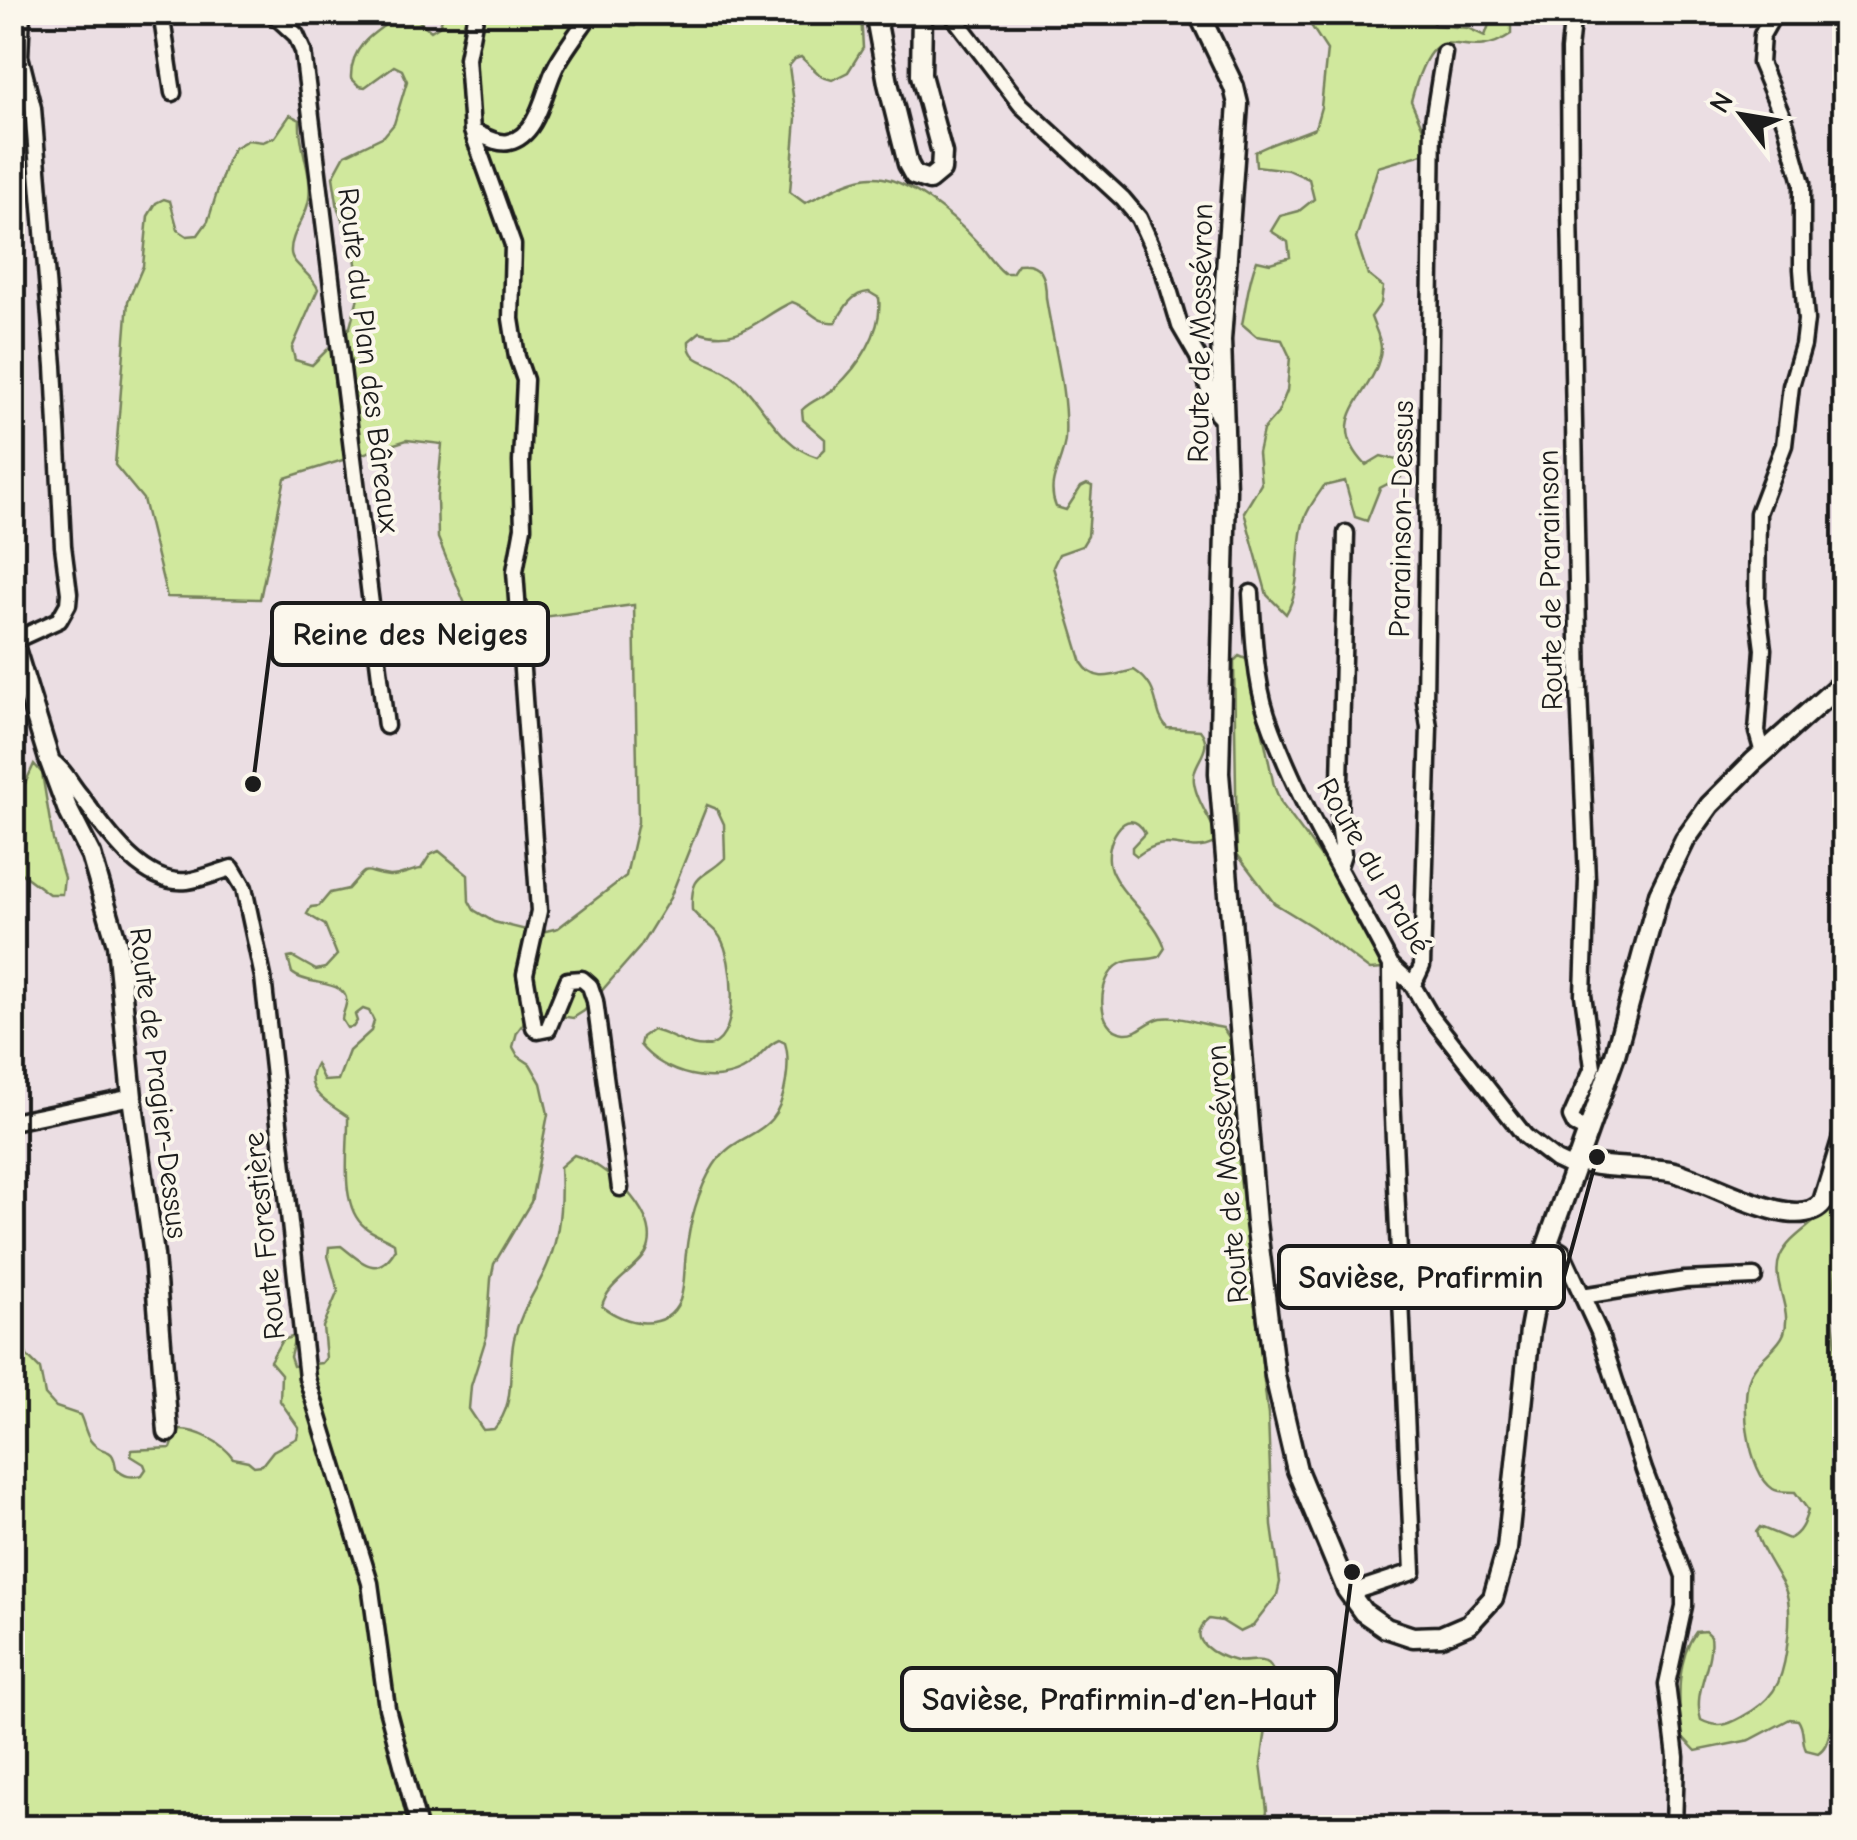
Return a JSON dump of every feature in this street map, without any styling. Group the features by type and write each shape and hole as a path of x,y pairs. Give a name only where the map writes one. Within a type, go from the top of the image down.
{"street":[{"path":"13,640 59,620 69,593 62,546 55,384 33,108 20,56 22,12"},
{"path":"161,12 173,93"},
{"name":"Route du Plan des Bâreaux","path":"271,12 296,35 303,51 386,726"},
{"path":"476,12 467,58 472,130 513,246 511,319 525,380 523,527 515,570 539,911 525,974 538,1032 548,1029 568,980 582,979 590,986 620,1188"},
{"path":"472,130 498,142 512,142 527,131 554,69 592,12"},
{"path":"875,12 908,164 914,174 929,180 941,170 942,154 921,74 922,12"},
{"path":"950,12 987,64 1032,116 1140,218 1164,273 1180,326 1198,358 1216,414 1225,421"},
{"name":"Route de Mossévron","path":"1198,12 1234,86 1238,104 1222,331 1225,421 1220,792 1256,1227 1275,1376 1292,1453 1312,1513 1349,1593 1363,1612 1379,1624 1404,1635 1441,1636 1469,1624 1493,1598 1505,1562 1530,1330 1547,1243 1615,1055 1646,930 1672,863 1702,815 1763,753 1844,681"},
{"name":"Route de Prarainson","path":"1573,12 1569,50 1571,248 1587,879 1584,995 1592,1067 1570,1117 1575,1125 1588,1131"},
{"path":"1763,753 1756,732 1764,656 1757,602 1758,514 1784,445 1791,386 1806,320 1802,183 1786,125 1760,56 1762,35 1775,12"},
{"name":"Prarainson-Dessus","path":"1413,985 1422,966 1429,727 1425,701 1432,121 1444,53"},
{"path":"1339,866 1343,854 1339,824 1346,533"},
{"name":"Route du Prabé","path":"1250,593 1254,651 1266,711 1297,787 1391,964 1413,985 1430,1015 1524,1136 1556,1160 1575,1164"},
{"name":"Route de Pragier-Dessus","path":"13,640 50,759 91,855 117,944 132,1097 154,1255 168,1432"},
{"name":"Route Forestière","path":"50,759 60,766 78,793 144,868 159,876 188,881 232,868 244,888 263,978 307,1378 370,1583 387,1708 420,1828"},
{"path":"1349,1593 1413,1572 1392,1094 1391,964"},
{"path":"12,1122 132,1097"},
{"path":"1575,1164 1681,1174 1741,1200 1804,1214 1815,1211 1823,1202 1844,1134"},
{"path":"1547,1243 1560,1248 1610,1361 1685,1583 1668,1684 1676,1757 1674,1828"},
{"path":"1582,1296 1685,1280 1754,1277"}],"green space":[{"path":"404,12 421,13 419,21 431,31 439,26 445,12 604,13 621,26 635,26 644,13 861,13 863,48 848,72 832,80 822,77 801,57 789,66 796,118 790,192 805,203 855,180 872,177 900,183 944,211 1004,273 1012,273 1018,264 1032,265 1041,272 1064,404 1064,448 1052,489 1056,507 1066,510 1081,487 1092,486 1088,536 1082,546 1059,554 1053,567 1082,663 1099,676 1134,670 1153,692 1167,728 1200,730 1204,737 1194,782 1217,835 1214,843 1195,848 1160,845 1137,856 1132,847 1145,833 1131,821 1113,839 1111,870 1165,948 1159,957 1124,962 1112,970 1102,1002 1108,1023 1115,1030 1130,1033 1161,1018 1176,1018 1223,1028 1236,1048 1232,1081 1268,1415 1272,1526 1280,1582 1277,1595 1253,1626 1240,1632 1222,1621 1209,1619 1199,1634 1205,1646 1220,1655 1239,1661 1265,1661 1274,1672 1261,1764 1267,1810 1265,1827 13,1827 12,1274 20,1293 18,1311 25,1332 24,1347 40,1369 45,1395 56,1407 80,1415 90,1440 110,1453 119,1472 142,1475 144,1464 131,1456 132,1450 171,1448 178,1430 201,1434 233,1458 262,1465 273,1451 297,1438 299,1428 280,1401 281,1374 270,1361 282,1340 295,1336 290,1357 293,1366 322,1363 326,1358 323,1327 338,1291 329,1247 341,1246 376,1266 395,1250 394,1243 357,1218 348,1191 348,1117 319,1096 312,1082 316,1064 324,1081 338,1080 349,1051 371,1031 374,1021 369,1011 363,1009 355,1015 353,1027 347,1028 342,1020 346,1004 342,991 292,973 288,958 316,970 325,968 337,955 325,925 307,914 311,907 319,906 330,893 348,889 363,872 393,876 421,869 430,855 439,851 468,875 469,901 474,910 494,922 538,933 558,928 626,876 638,822 634,605 474,626 438,538 442,444 407,440 285,478 260,599 167,597 143,499 115,465 128,301 143,266 148,216 156,203 170,201 178,230 187,236 198,235 208,221 234,148 248,140 263,142 275,137 290,115 300,120 310,189 291,252 318,289 292,348 295,360 312,365 350,327 360,290 353,243 338,209 333,177 345,155 384,136 394,124 407,81 402,70 394,66 365,87 359,86 351,78 352,66 361,46","holes":["869,292 879,298 879,310 868,347 835,388 802,410 803,420 825,439 825,449 817,457 788,440 734,377 698,360 689,348 689,341 700,332 739,332 792,302 823,321 836,322 853,298","707,805 717,809 724,824 725,858 696,882 692,910 717,933 725,947 732,995 727,1027 712,1045 697,1046 652,1030 642,1037 640,1045 662,1064 706,1077 736,1073 779,1040 785,1043 788,1057 781,1101 766,1125 724,1153 708,1175 692,1219 680,1300 674,1311 656,1321 622,1318 602,1306 611,1289 641,1260 649,1245 649,1231 637,1203 613,1178 586,1160 574,1155 560,1167 560,1215 553,1250 517,1328 506,1408 494,1429 483,1430 469,1409 471,1386 487,1335 494,1264 531,1202 548,1114 541,1083 513,1047 517,1032 528,1017 547,1014 573,1018 584,1011 640,947 670,898"]},
{"path":"1303,13 1429,13 1434,25 1468,28 1485,36 1493,13 1511,13 1511,34 1476,46 1440,45 1430,53 1411,101 1428,140 1423,154 1378,167 1356,239 1368,275 1383,287 1381,303 1371,317 1381,348 1378,365 1349,419 1348,433 1366,465 1381,456 1401,461 1401,477 1380,488 1367,521 1355,517 1345,481 1324,486 1303,522 1296,583 1286,614 1267,595 1244,512 1261,484 1258,453 1263,430 1278,413 1287,391 1290,357 1282,340 1256,336 1242,324 1257,260 1270,263 1290,257 1288,242 1271,231 1280,216 1299,211 1314,199 1309,179 1289,170 1256,166 1255,152 1315,128 1327,50"},
{"path":"1239,656 1246,659 1249,667 1281,803 1350,896 1385,965 1383,969 1370,970 1274,903 1237,854 1234,661"},
{"path":"34,764 42,773 64,878 62,894 49,894 13,867 13,810"},
{"path":"1844,1165 1844,1226 1839,1239 1832,1309 1844,1421 1836,1435 1834,1452 1844,1483 1844,1718 1836,1717 1825,1746 1818,1753 1806,1750 1800,1723 1790,1719 1750,1740 1696,1751 1681,1735 1679,1696 1681,1669 1696,1632 1705,1631 1710,1636 1699,1699 1701,1720 1715,1725 1739,1719 1770,1695 1781,1674 1788,1636 1788,1598 1756,1532 1760,1527 1789,1539 1799,1531 1808,1510 1795,1492 1773,1489 1757,1468 1748,1435 1747,1385 1754,1368 1784,1333 1780,1257 1827,1208"}],"place":[{"name":"Reine des Neiges","path":"253,784"},
{"name":"Savièse, Prafirmin","path":"1597,1157"},
{"name":"Savièse, Prafirmin-d'en-Haut","path":"1352,1572"}]}
